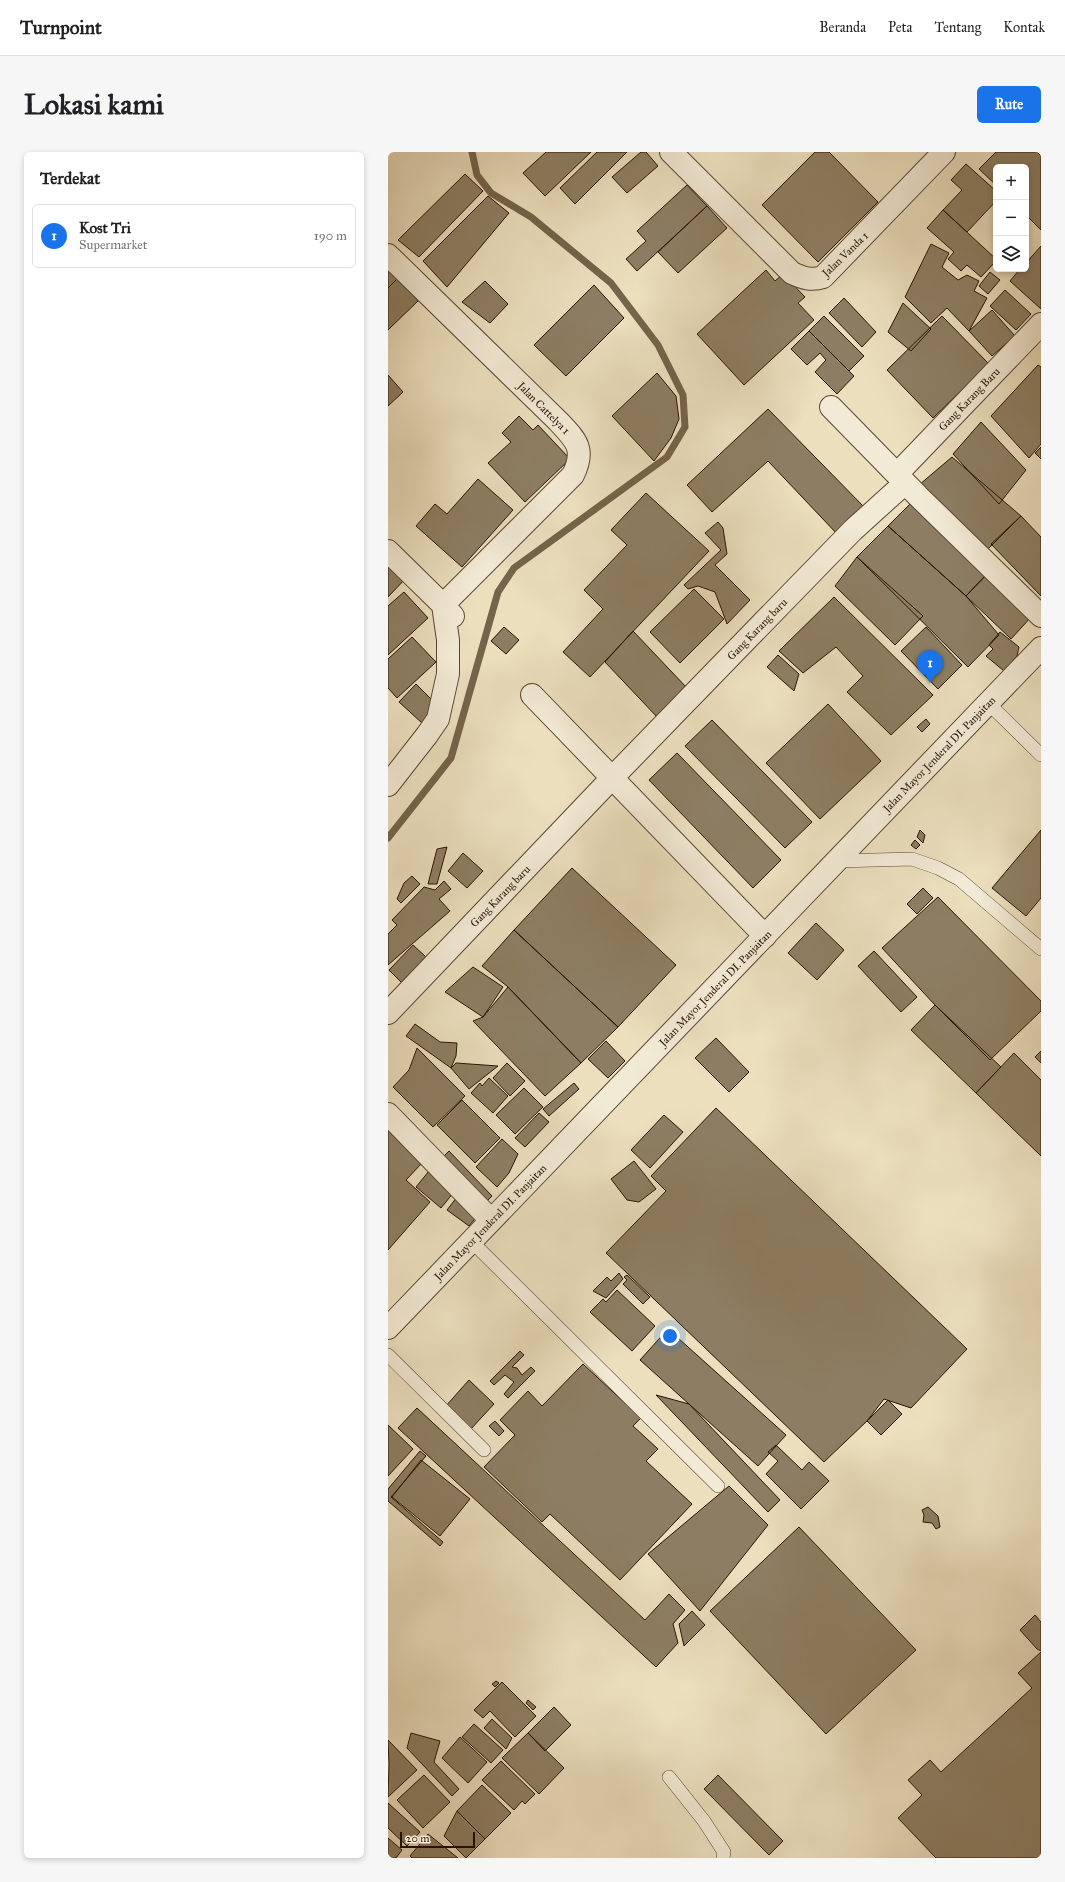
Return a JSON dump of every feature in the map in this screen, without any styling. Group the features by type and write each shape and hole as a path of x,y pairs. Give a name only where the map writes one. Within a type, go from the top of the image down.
{"street":[{"name":"Jalan Vanda 1","path":"671,152 792,273 814,280 823,277 943,153"},
{"name":"Jalan Cattelya 1","path":"388,255 558,421 572,436 580,450 579,463 573,475 448,611"},
{"name":"Gang Karang Baru","path":"901,479 1041,324"},
{"path":"831,407 901,479 1041,616"},
{"name":"Gang Karang baru","path":"388,1013 612,778 901,479"},
{"path":"388,551 448,611 448,674 438,719 388,785"},
{"name":"Jalan Mayor Jenderal DI. Panjaitan","path":"388,1328 1041,648"},
{"path":"532,695 765,936"},
{"path":"388,1114 491,1220"}],"lane":[{"path":"988,703 1041,755"},
{"path":"837,861 912,859 938,868 960,879 1041,949"},
{"path":"471,1241 718,1486"},
{"path":"388,1355 484,1450"},
{"path":"669,1778 708,1827 724,1852 723,1858"}],"building":[{"path":"546,152 591,152 545,196 523,173"},
{"path":"597,152 627,152 575,204 560,188"},
{"path":"641,152 646,152 658,166 627,193 612,177"},
{"path":"815,152 829,152 878,202 818,262 762,205"},
{"path":"996,152 1037,152 1041,156 1041,230 1029,218 1029,164 993,164 993,182 979,169"},
{"path":"966,164 993,188 993,204 967,232 943,210 962,190 951,180"},
{"path":"465,174 483,191 419,257 398,240"},
{"path":"687,185 707,206 637,271 626,259 646,241 637,231"},
{"path":"488,196 509,213 447,287 423,261"},
{"path":"707,206 727,228 678,273 658,252"},
{"path":"943,210 993,256 993,264 981,277 967,265 961,271 948,259 954,252 927,228"},
{"path":"931,244 949,253 942,267 958,280 967,275 979,281 974,291 987,298 969,331 947,308 931,323 905,297"},
{"path":"1041,246 1041,309 1010,281 1018,272 1029,272 1029,260"},
{"path":"388,268 398,278 388,288"},
{"path":"766,270 775,281 783,274 805,297 798,303 814,320 744,385 697,334"},
{"path":"990,272 1000,280 988,294 979,286"},
{"path":"398,278 419,300 388,330 388,288"},
{"path":"485,281 508,304 490,323 462,302"},
{"path":"594,285 624,318 566,376 534,345"},
{"path":"1005,290 1031,314 1016,330 990,306"},
{"path":"844,298 876,332 862,347 829,313"},
{"path":"903,303 931,329 911,351 888,332"},
{"path":"992,310 1015,336 992,356 969,331"},
{"path":"824,316 864,356 849,371 809,331"},
{"path":"942,316 989,364 933,418 887,370"},
{"path":"809,331 854,376 837,394 815,372 826,360 820,353 807,365 791,349"},
{"path":"1038,365 1041,367 1041,444 1029,458 991,416"},
{"path":"657,373 676,396 679,419 671,438 654,461 612,416"},
{"path":"388,375 403,392 388,406"},
{"path":"768,409 866,509 839,536 768,461 712,512 687,485"},
{"path":"519,416 533,430 538,425 570,459 525,502 488,463 511,442 502,433"},
{"path":"981,422 1026,470 999,504 953,454"},
{"path":"1041,447 1041,459 1035,453"},
{"path":"952,457 1021,516 988,549 919,485"},
{"path":"478,479 513,510 462,567 416,526 435,504 447,514"},
{"path":"646,493 709,551 590,677 563,652 603,609 584,590 627,545 611,530"},
{"path":"914,500 987,574 966,596 888,526"},
{"path":"1021,516 1041,537 1041,596 991,544"},
{"path":"718,522 723,528 727,554 715,565 750,600 727,624 715,592 698,586 688,589 684,585 721,550 705,533"},
{"path":"888,526 966,596 999,635 968,667 857,557"},
{"path":"857,557 923,616 895,645 835,586"},
{"path":"388,559 407,577 388,597"},
{"path":"987,574 1032,616 1011,639 966,596"},
{"path":"694,589 724,619 680,663 650,632"},
{"path":"404,592 428,618 388,655 388,606"},
{"path":"834,597 933,695 891,735 847,692 863,676 836,647 803,673 779,651"},
{"path":"504,627 519,640 506,654 491,641"},
{"path":"926,627 962,665 938,689 901,651"},
{"path":"633,631 688,689 658,718 605,662"},
{"path":"1000,632 1019,647 1017,656 1004,671 986,656 993,649 989,645"},
{"path":"412,637 436,662 397,698 388,688 388,659"},
{"path":"778,655 799,674 794,691 767,667"},
{"path":"416,684 438,706 422,723 399,702"},
{"path":"828,704 881,761 820,819 766,763"},
{"path":"926,719 930,724 922,732 917,727"},
{"path":"712,720 812,822 785,848 685,746"},
{"path":"677,753 781,860 753,888 649,780"},
{"path":"920,830 925,835 923,843 917,837"},
{"path":"1041,830 1041,898 1026,916 992,888"},
{"path":"915,840 920,845 916,849 911,845"},
{"path":"447,847 437,884 428,884 437,849"},
{"path":"463,853 483,871 467,888 448,871"},
{"path":"572,868 676,965 618,1027 514,930"},
{"path":"412,876 420,884 401,903 397,899 404,883"},
{"path":"444,881 451,889 439,899 450,911 388,965 388,934 397,925 392,920 424,887 435,890"},
{"path":"923,888 933,898 917,914 907,904"},
{"path":"938,897 1041,1001 1041,1011 990,1060 935,1005 882,948"},
{"path":"816,923 844,950 817,980 788,953"},
{"path":"514,930 618,1027 581,1063 508,987 482,966"},
{"path":"413,945 426,957 402,983 389,970"},
{"path":"874,951 917,997 901,1012 858,966"},
{"path":"473,967 503,987 483,1017 445,992"},
{"path":"508,987 581,1063 545,1096 473,1021 483,1017"},
{"path":"935,1005 1001,1067 976,1093 911,1030"},
{"path":"415,1024 440,1042 457,1043 456,1056 451,1068 406,1036"},
{"path":"716,1038 749,1072 729,1092 695,1058"},
{"path":"606,1041 625,1061 608,1078 588,1059"},
{"path":"417,1048 465,1096 433,1127 393,1087 409,1070"},
{"path":"1041,1051 1041,1063 1035,1057"},
{"path":"1014,1053 1041,1080 1041,1156 976,1093"},
{"path":"456,1063 498,1066 469,1089 451,1068"},
{"path":"507,1063 525,1081 510,1096 493,1078"},
{"path":"489,1078 508,1096 493,1113 471,1093 480,1083 482,1086"},
{"path":"574,1083 579,1089 549,1116 543,1109"},
{"path":"524,1088 543,1107 515,1134 496,1115"},
{"path":"462,1100 500,1138 475,1163 437,1125"},
{"path":"716,1108 967,1349 911,1408 884,1399 867,1421 824,1462 606,1253 666,1191 651,1176"},
{"path":"539,1113 549,1122 525,1147 515,1138"},
{"path":"664,1115 683,1132 650,1168 631,1150"},
{"path":"388,1126 423,1162 406,1180 430,1202 388,1250"},
{"path":"502,1139 518,1154 509,1173 497,1187 476,1167"},
{"path":"449,1151 492,1196 481,1207 438,1162"},
{"path":"634,1161 656,1189 639,1202 627,1200 611,1179"},
{"path":"433,1166 458,1187 441,1208 416,1187"},
{"path":"457,1197 479,1214 469,1226 447,1210"},
{"path":"619,1273 623,1279 606,1298 593,1291 607,1277 611,1281"},
{"path":"627,1275 650,1297 643,1304 623,1284 627,1280 624,1277"},
{"path":"617,1290 655,1326 632,1351 590,1312 603,1299 606,1302"},
{"path":"668,1329 786,1435 758,1466 640,1360"},
{"path":"520,1351 524,1355 512,1367 517,1368 522,1375 531,1367 535,1371 508,1398 504,1394 514,1382 505,1375 494,1385 490,1381"},
{"path":"583,1364 641,1418 633,1426 658,1449 646,1461 692,1504 620,1580 550,1514 542,1522 484,1467 515,1435 500,1420 528,1391 542,1406"},
{"path":"469,1380 494,1404 470,1430 445,1407"},
{"path":"656,1395 689,1404 780,1500 768,1512"},
{"path":"888,1400 902,1414 881,1435 867,1421"},
{"path":"417,1408 645,1620 669,1594 685,1610 673,1624 678,1643 656,1667 398,1428"},
{"path":"495,1421 504,1431 499,1436 489,1426"},
{"path":"388,1425 413,1449 388,1476"},
{"path":"776,1445 802,1470 809,1462 829,1481 801,1509 766,1474 778,1461 768,1452"},
{"path":"420,1451 426,1456 391,1497 443,1542 440,1546 388,1501 388,1489"},
{"path":"421,1460 470,1499 440,1536 392,1497"},
{"path":"729,1486 768,1525 700,1611 648,1554"},
{"path":"928,1507 938,1516 940,1527 936,1529 932,1523 923,1522 924,1515 922,1510"},
{"path":"799,1527 916,1650 826,1734 710,1611"},
{"path":"692,1611 705,1625 684,1646 679,1624"},
{"path":"1035,1615 1041,1622 1041,1651 1037,1649 1020,1630"},
{"path":"1041,1652 1041,1858 936,1858 898,1818 922,1795 908,1780 930,1760 941,1772 1032,1688 1018,1673"},
{"path":"496,1681 499,1683 495,1687 492,1684"},
{"path":"502,1682 536,1716 515,1737 490,1711 483,1718 474,1710"},
{"path":"528,1700 536,1707 533,1710 526,1703"},
{"path":"554,1707 571,1725 545,1751 528,1733"},
{"path":"492,1719 512,1738 506,1749 484,1728"},
{"path":"474,1724 503,1750 491,1763 462,1737"},
{"path":"411,1733 440,1741 434,1762 459,1789 452,1796 407,1748"},
{"path":"528,1733 564,1768 539,1794 502,1758"},
{"path":"460,1737 487,1762 468,1783 442,1758"},
{"path":"388,1740 417,1770 388,1797 389,1764"},
{"path":"501,1761 535,1794 525,1804 522,1801 514,1810 482,1780"},
{"path":"424,1775 450,1802 423,1828 397,1800"},
{"path":"718,1775 783,1841 769,1855 704,1789"},
{"path":"482,1785 511,1813 485,1839 457,1811"},
{"path":"388,1803 420,1832 407,1846 388,1828"},
{"path":"457,1811 485,1839 466,1858 444,1836"},
{"path":"428,1834 458,1858 412,1858 410,1856"},
{"path":"388,1838 402,1850 396,1858 388,1858"}],"waterway":[{"path":"388,838 451,758 498,592 514,568 667,457 685,427 683,395 658,345 611,283 531,217 491,193 477,175 472,152"}],"place":[{"name":"Kost Tri","path":"930,683"}]}
